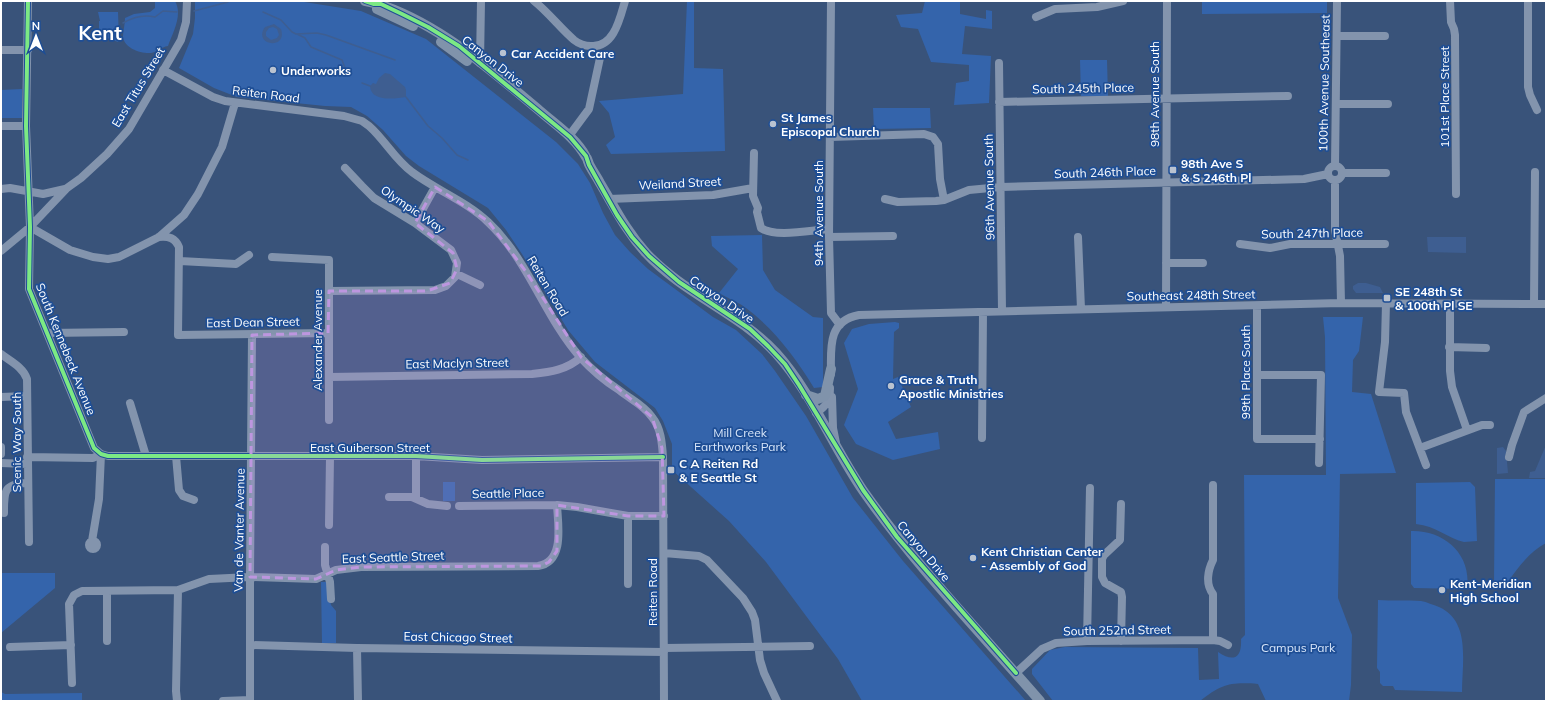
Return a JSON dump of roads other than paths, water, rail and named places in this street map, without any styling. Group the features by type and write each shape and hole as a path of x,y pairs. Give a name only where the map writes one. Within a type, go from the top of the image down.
{"main road":[{"name":"Canyon Drive","path":"372,2 381,4 428,27 459,46 569,136 586,156 589,165 632,237 649,256 679,282 740,321 759,337 785,364 806,395 863,490 897,537 1040,701"},
{"name":"Canyon Drive","path":"372,2 378,10 431,36 457,54 559,136 581,159 589,165"},
{"path":"806,395 818,398 825,396 831,369"}],"street":[{"name":"South Kennebeck Avenue","path":"28,1 26,126 30,227 29,289 94,448 101,454"},
{"name":"East Titus Street","path":"1,251 30,227 67,188 81,178 118,142 163,70 184,31 187,1"},
{"path":"480,62 481,1"},
{"path":"534,1 575,41 587,46 606,43 610,39 615,29 624,1"},
{"name":"94th Avenue South","path":"831,1 829,233 831,313 840,325"},
{"path":"1036,17 1055,8 1097,8 1124,1"},
{"name":"98th Avenue South","path":"1166,307 1167,1"},
{"name":"100th Avenue Southeast","path":"1335,166 1337,1"},
{"name":"101st Place Street","path":"1450,1 1451,22 1456,36 1456,194"},
{"path":"1528,1 1528,87 1537,110"},
{"path":"1337,36 1385,36"},
{"path":"1,50 28,50"},
{"path":"569,136 589,109 600,58"},
{"name":"96th Avenue South","path":"999,63 1002,311"},
{"name":"Reiten Road","path":"163,70 213,97 235,104 344,116 362,121 374,130 399,160 411,171 465,204 488,221 506,242 527,273 564,334 581,357 598,374 645,409 652,417 660,433 663,457 664,701"},
{"name":"South 245th Place","path":"1000,102 1288,96"},
{"path":"30,227 70,250 93,257 108,259 118,257 159,237 184,215 198,194 222,147 235,104"},
{"path":"1336,104 1388,104"},
{"path":"1,126 26,126"},
{"path":"830,137 924,134 933,137 938,144 940,179 944,200"},
{"path":"754,153 753,196 758,208 757,212 760,225 765,231 893,236"},
{"path":"1334,180 1331,179 1328,174 1329,169 1335,166 1341,169 1342,173"},
{"name":"Olympic Way","path":"346,168 374,198 415,223 451,250 456,260 457,274"},
{"path":"1534,304 1535,172"},
{"path":"1342,173 1386,173"},
{"path":"1334,180 1339,179 1342,173"},
{"name":"South 246th Place","path":"885,199 898,202 944,200 969,190 1001,187 1304,179 1328,174"},
{"path":"1334,180 1335,230 1339,244 1340,256 1341,303"},
{"path":"415,223 435,187"},
{"name":"East Titus Street","path":"1,189 14,189 43,194 67,188"},
{"name":"Weiland Street","path":"609,199 713,195 752,188"},
{"path":"159,237 172,238 176,242 179,247 180,261 236,264 249,255"},
{"path":"1078,237 1081,309"},
{"name":"South 247th Place","path":"1240,244 1270,248 1290,244 1385,244"},
{"name":"Alexander Avenue","path":"272,257 329,260 328,333 330,420"},
{"name":"East Dean Street","path":"180,261 178,334 252,335 328,333"},
{"path":"1166,263 1203,263"},
{"path":"329,291 436,290 450,283 457,274 480,285"},
{"name":"Southeast 248th Street","path":"840,325 848,318 859,315 1341,303 1546,304"},
{"path":"1386,303 1385,342 1379,392 1404,392 1406,412 1426,465"},
{"path":"1450,304 1449,347 1452,387 1466,430"},
{"name":"99th Place South","path":"1257,306 1257,439 1320,439"},
{"path":"982,438 983,312"},
{"path":"837,448 832,420 831,369 832,340 836,329 840,325"},
{"path":"47,333 124,332"},
{"name":"Van de Vanter Avenue","path":"250,700 252,335"},
{"path":"1449,347 1486,348"},
{"name":"Scenic Way South","path":"1,354 25,374 27,382 27,483 29,542"},
{"name":"East Maclyn Street","path":"329,377 532,374 564,368 573,364 581,357"},
{"path":"1257,376 1320,375 1320,463"},
{"path":"816,413 823,409 828,402 831,380"},
{"path":"1,397 27,396"},
{"path":"1509,457 1524,412 1546,398"},
{"path":"130,404 146,456"},
{"path":"1420,448 1466,430 1482,425 1490,425"},
{"path":"1,447 1,454"},
{"path":"92,541 99,499 101,454"},
{"name":"East Guiberson Street","path":"1,463 27,460 96,458 101,454 108,456 416,456 482,460 663,457"},
{"path":"176,456 179,490 183,496 194,500"},
{"path":"416,456 416,498"},
{"path":"329,525 330,457"},
{"path":"4,513 4,493 8,488 14,485 27,483"},
{"path":"1213,486 1213,560 1209,569 1209,588 1213,594 1213,640"},
{"path":"1087,641 1090,488"},
{"path":"389,497 416,498 428,504 447,506"},
{"path":"1121,504 1120,540 1104,554 1102,559 1102,578 1105,583 1120,592 1122,597 1121,640"},
{"path":"558,505 628,516 664,516"},
{"name":"East Seattle Street","path":"71,645 69,604 74,595 82,591 178,590 209,579 250,577 316,579 336,570 361,568 532,567 546,565 553,558 556,551 558,505"},
{"name":"Seattle Place","path":"459,506 558,505"},
{"path":"628,516 628,584"},
{"path":"325,546 331,599"},
{"path":"664,553 699,556 707,560 743,598 751,609 755,620 757,646 762,667 777,701"},
{"path":"177,701 178,590"},
{"path":"106,591 107,641"},
{"name":"South 252nd Street","path":"1016,674 1042,649 1050,645 1067,642 1121,640 1213,640 1220,641 1228,645"},
{"path":"10,647 71,645 72,683"},
{"name":"East Chicago Street","path":"251,645 357,648 664,650 757,646 810,646"},
{"path":"357,648 358,701"},
{"path":"223,701 250,700"}],"waterway":[{"path":"194,11 228,2"},
{"path":"123,23 138,17 155,17 163,11 177,12"},
{"path":"263,12 281,20 292,32 296,34 317,33 326,35 395,60"},
{"path":"297,34 305,38 311,47 342,60 347,73"},
{"path":"362,83 370,86"},
{"path":"406,97 428,126 442,138 457,155 468,160"}],"place":[{"name":"Car Accident Care","path":"503,53"},
{"name":"Underworks","path":"273,70"},
{"name":"St James Episcopal Church","path":"773,124"},
{"name":"98th Ave S & S 246th Pl","path":"1173,170"},
{"name":"SE 248th St & 100th Pl SE","path":"1387,298"},
{"name":"Grace & Truth Apostlic Ministries","path":"891,386"},
{"name":"C A Reiten Rd & E Seattle St","path":"671,470"},
{"name":"Kent Christian Center - Assembly of God","path":"973,558"},
{"name":"Kent-Meridian High School","path":"1442,590"}],"district":[{"name":"Kent","path":"100,32"}],"park label":[{"name":"Mill Creek Earthworks Park","path":"740,439"},
{"name":"Campus Park","path":"1298,647"}]}
